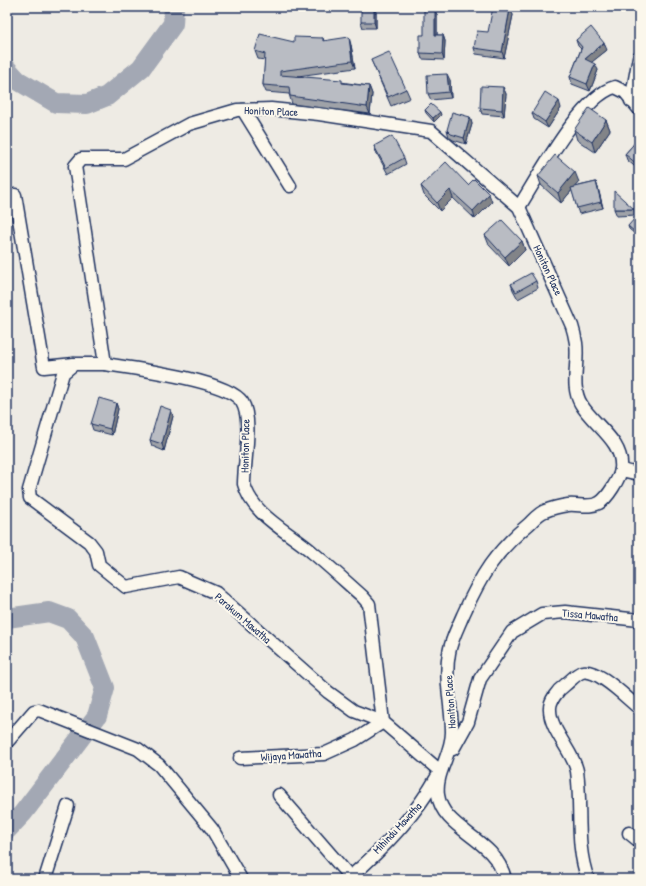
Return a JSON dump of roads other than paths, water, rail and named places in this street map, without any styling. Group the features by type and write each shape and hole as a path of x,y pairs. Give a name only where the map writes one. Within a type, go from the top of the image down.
{"street":[{"path":"635,105 639,57"},
{"path":"519,208 583,110 606,90 615,87 625,92 635,105"},
{"name":"Honiton Place","path":"383,722 373,654 371,615 368,604 362,596 311,551 267,517 246,492 244,484 247,425 241,402 236,396 221,388 158,372 105,364 75,166 81,159 124,159 189,124 243,110 271,109 319,114 431,131 519,208 572,326 576,344 575,391 589,416 611,439 619,455 621,470 613,487 600,503 592,505 567,505 543,512 512,537 492,561 480,580 452,639 448,654 452,736 440,771 438,795 445,811 453,822 487,847 497,858 505,879"},
{"path":"243,110 290,186"},
{"path":"15,195 44,367 74,364 105,364"},
{"name":"Parakum Mawatha","path":"74,364 63,373 29,490 30,498 88,542 96,552 98,565 126,587 179,577 216,593 328,692 354,711 383,722"},
{"path":"621,470 639,474"},
{"name":"Tissa Mawatha","path":"440,771 468,722 480,679 512,632 542,614 565,612 639,620"},
{"path":"588,879 582,863 576,769 557,731 549,710 552,700 562,687 580,673 589,671 600,676 639,708"},
{"path":"7,742 34,712 39,710 109,739 138,749 159,765 212,829 241,879"},
{"path":"383,722 440,771"},
{"name":"Wijaya Mawatha","path":"240,758 324,754 355,740 383,722"},
{"name":"Mihindu Mawatha","path":"349,878 401,827 430,792 440,771"},
{"path":"279,796 349,878"},
{"path":"45,879 68,806"},
{"path":"629,832 639,841"}],"waterway":[{"path":"7,69 17,80 56,103 87,104 107,96 141,68 173,24 174,7"},
{"path":"7,618 49,612 68,619 85,637 105,688 97,716 23,813 7,830"}]}
